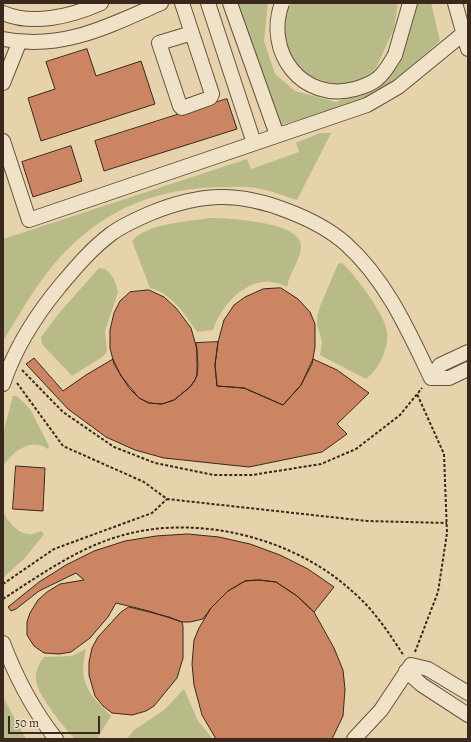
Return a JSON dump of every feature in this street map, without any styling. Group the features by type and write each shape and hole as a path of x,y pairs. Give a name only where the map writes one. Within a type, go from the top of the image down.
{"street":[{"path":"3,13 21,18 48,18 62,16 101,3"},
{"path":"3,39 19,43 50,43 68,40 105,28 161,3"},
{"path":"182,3 192,33 212,94 210,98 182,108 180,106 159,43 192,33"},
{"path":"208,3 254,143"},
{"path":"230,3 277,135"},
{"path":"282,3 278,12 277,27 281,54 295,74 317,88 344,92 364,87 377,80 386,69 395,55 410,3"},
{"path":"455,3 468,49"},
{"path":"3,141 29,220 367,105 398,87 464,33"},
{"path":"3,83 19,43"},
{"path":"3,384 10,366 31,325 47,302 81,261 112,233 132,221 183,201 205,197 241,198 275,206 308,219 331,233 365,262 401,315 431,378"},
{"path":"431,378 440,365 468,352"},
{"path":"431,378 449,378 468,368"},
{"path":"3,643 23,687 42,722 56,739"},
{"path":"409,668 428,669 468,693"},
{"path":"409,668 422,685 468,715"},
{"path":"354,739 381,710 409,668"}],"path":[{"path":"10,366 63,412 114,447 155,463 214,475 252,475 321,464 356,450 400,414 431,378"},
{"path":"10,366 63,446 144,482 167,499 366,520 447,523"},
{"path":"409,668 438,592 447,533 444,454 417,394"},
{"path":"3,584 54,549 152,513 167,499"},
{"path":"3,599 66,559 120,536 143,531 176,527 207,528 247,536 279,547 312,562 335,577 354,592 378,618 409,668"}],"green space":[{"path":"232,3 268,3 264,41 275,74 295,91 336,102 377,86 400,63 416,3 431,3 440,41 382,91 342,107 281,125"},
{"path":"291,3 398,3 394,29 376,68 363,81 338,86 306,75 292,62 284,41 284,15"},
{"path":"320,133 331,133 297,200 253,187 202,188 157,196 136,203 97,225 61,256 30,297 3,341 3,239 247,159 251,169 299,152 296,143"},
{"path":"210,218 263,223 277,227 290,232 298,238 301,246 287,287 274,282 262,282 243,289 221,312 213,330 197,332 183,312 171,300 158,291 150,288 132,241 147,230 157,227"},
{"path":"342,263 354,276 375,305 385,324 387,332 385,352 375,370 366,379 320,355 322,342 317,324 317,316 338,264"},
{"path":"99,268 107,270 110,273 116,284 118,292 105,331 107,352 102,357 72,376 42,344 41,337 60,312"},
{"path":"13,396 17,396 30,409 49,446 48,449 41,446 28,445 17,451 3,466 3,433"},
{"path":"3,510 9,522 16,529 24,533 31,534 41,531 44,534 25,558 4,577"},
{"path":"86,649 83,670 84,679 96,700 111,716 97,739 75,739 58,719 41,694 36,680 36,674 44,657 72,656"},
{"path":"184,689 198,721 213,739 127,739 134,730 163,711"},
{"path":"3,697 26,739 3,739"}],"building":[{"path":"87,49 96,76 141,61 155,104 41,141 28,98 55,89 46,62"},
{"path":"227,99 237,129 104,171 95,141"},
{"path":"71,146 82,181 33,197 22,162"},
{"path":"281,288 298,299 310,312 315,324 315,347 312,364 301,385 283,405 244,388 217,386 215,365 218,342 224,320 234,305 245,297 263,289"},
{"path":"149,290 164,297 176,308 191,328 197,349 197,375 195,380 190,387 174,400 162,404 149,403 139,398 129,388 114,364 110,348 110,330 114,313 120,301 130,292"},
{"path":"218,342 215,365 217,386 244,388 283,405 301,385 313,359 337,370 369,393 337,424 347,434 322,452 249,467 164,458 135,450 106,437 68,409 26,364 34,358 63,391 113,359 121,376 139,398 149,403 162,404 174,400 190,387 195,380 198,365 196,343"},
{"path":"16,466 45,468 43,511 13,509"},
{"path":"188,534 219,537 250,544 280,555 308,569 334,587 314,612 297,596 276,582 259,580 245,581 228,591 211,608 203,619 190,622 182,622 149,611 116,603 108,617 90,638 71,652 59,654 44,653 34,646 27,635 27,622 30,613 38,600 60,584 84,580 76,573 39,591 16,609 11,611 8,607 39,582 66,565 94,551 125,541 156,536"},
{"path":"259,580 276,582 297,596 314,612 334,648 343,670 345,689 343,716 332,739 216,739 202,715 194,685 192,664 194,640 199,628 211,608 228,591 245,581"},
{"path":"129,607 169,617 182,622 183,626 183,658 177,678 154,706 146,711 132,715 112,713 103,706 95,696 89,675 89,662 92,648 98,637 120,613"}]}
